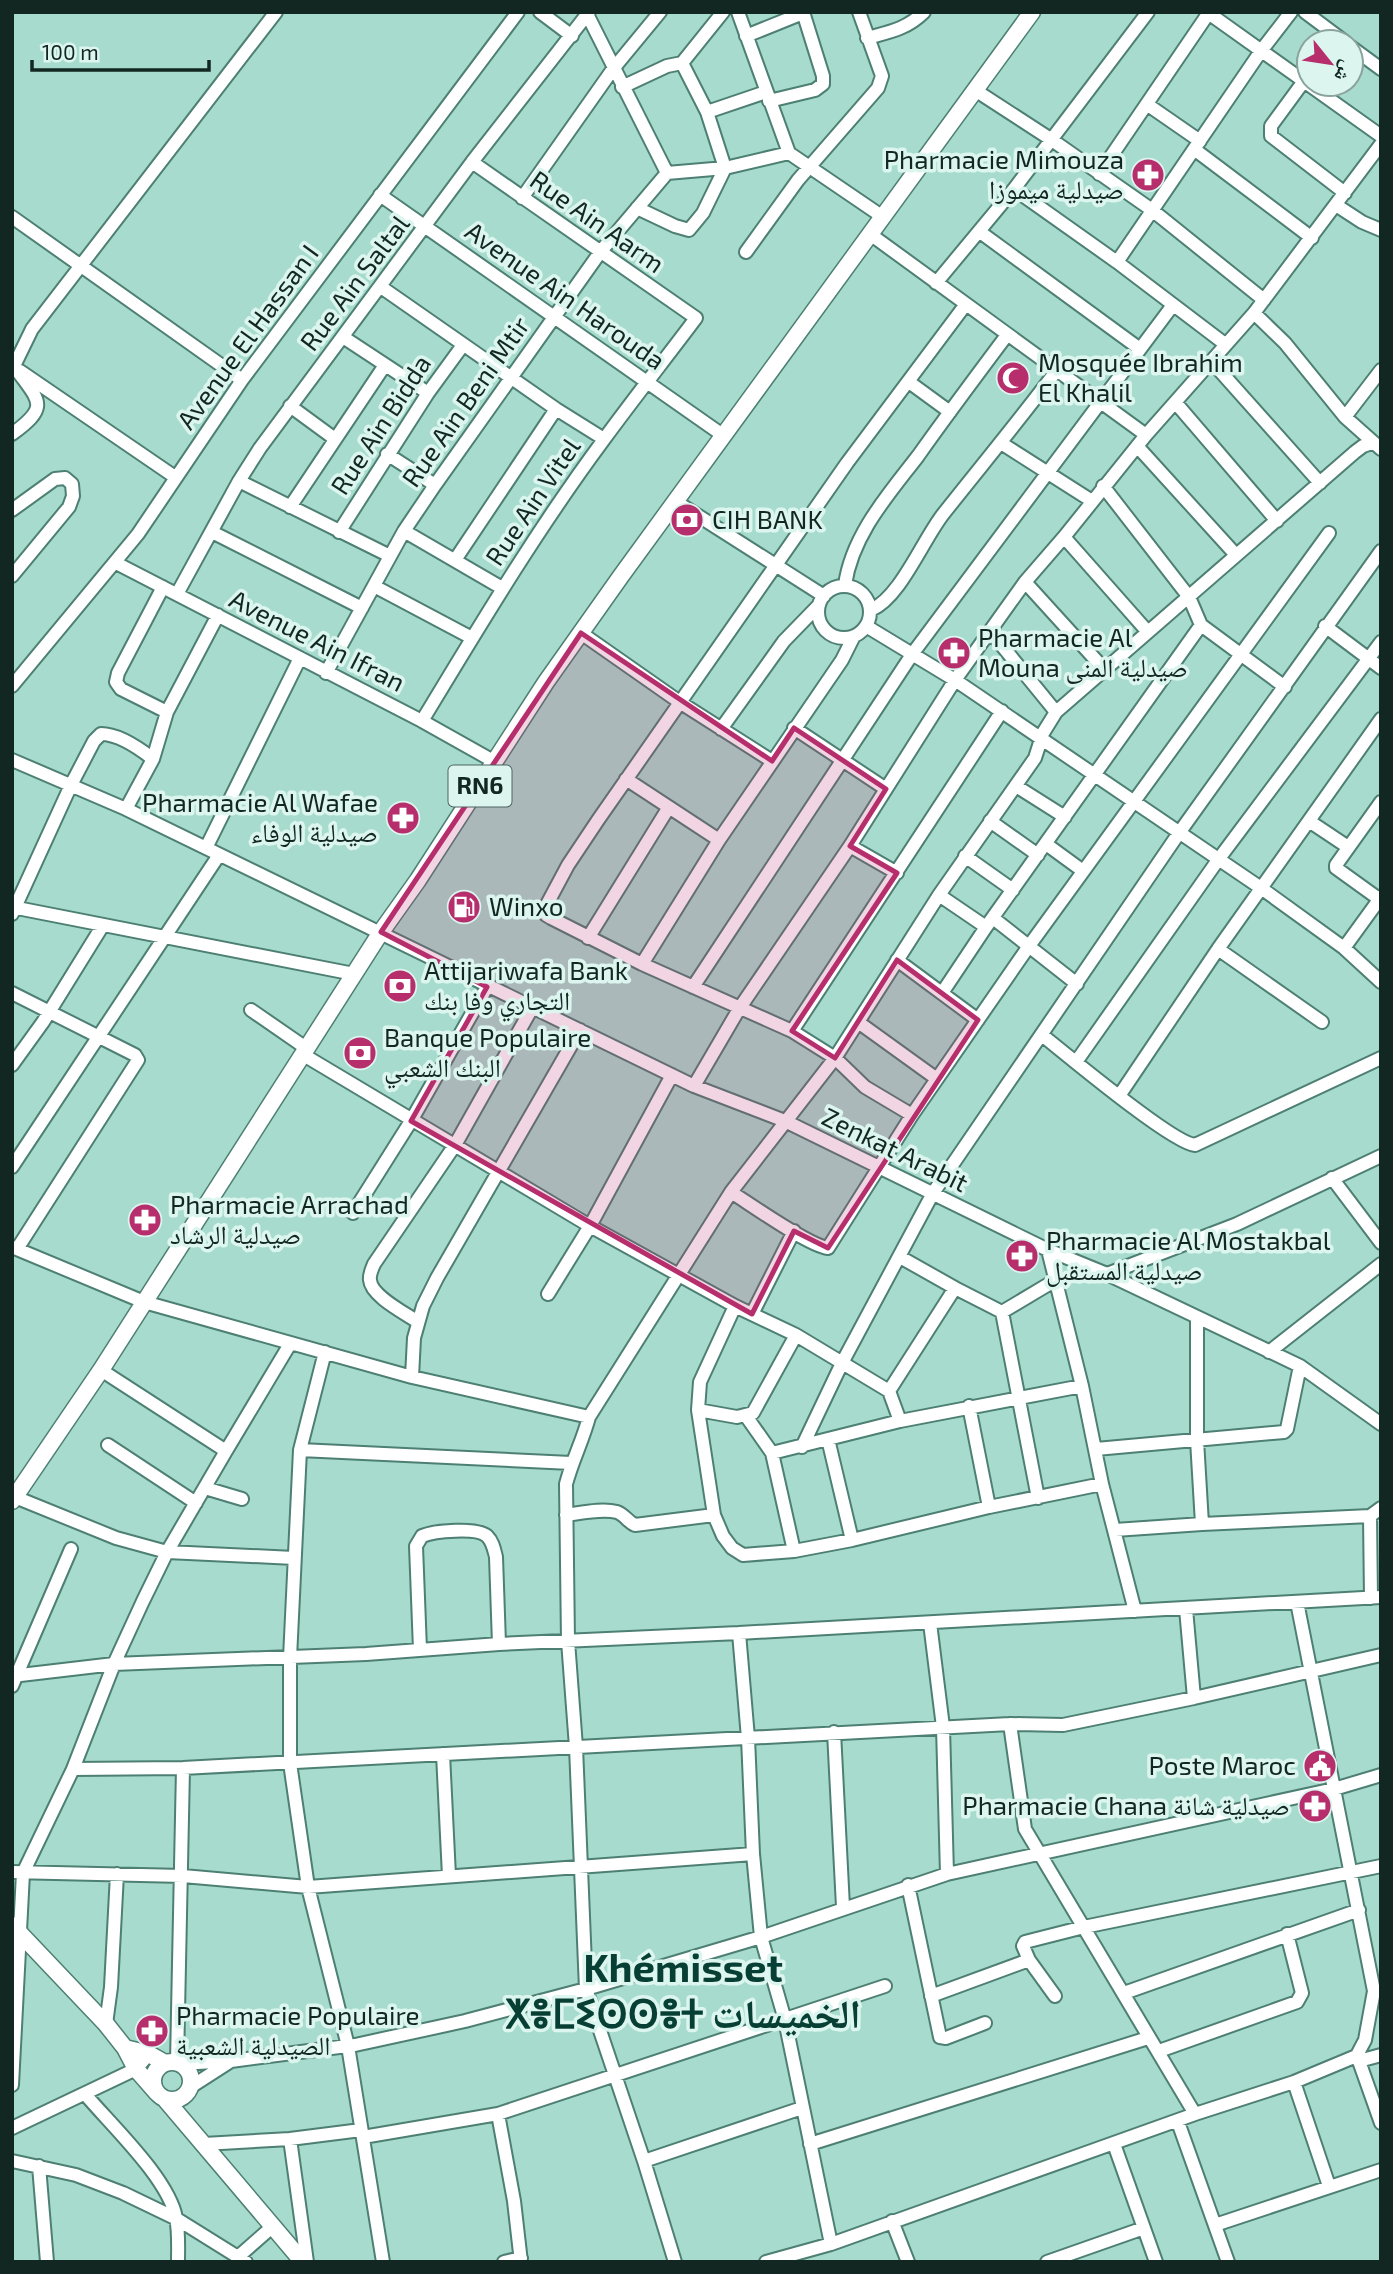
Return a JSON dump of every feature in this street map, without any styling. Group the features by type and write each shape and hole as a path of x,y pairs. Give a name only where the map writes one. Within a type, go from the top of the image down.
{"main road":[{"name":"RN6","path":"14,1499 101,1370 381,932 581,633 1032,12"},
{"path":"17,1930 106,2024 125,2048 136,2069 200,2138 272,2227 305,2262"},
{"path":"125,2048 174,2063 190,2074 187,2091 200,2138"},
{"path":"174,2063 155,2073 153,2086 161,2096 180,2098 187,2091"}],"street":[{"path":"13,368 32,329 80,264 276,12"},
{"name":"Avenue El Hassan I","path":"12,686 116,563 242,380 518,12"},
{"path":"540,12 572,36"},
{"path":"522,198 613,69 660,12"},
{"path":"622,86 667,66 682,63 723,12"},
{"path":"738,12 789,153 883,217"},
{"path":"746,252 783,199 881,81 882,76 859,12"},
{"path":"867,38 902,29 924,12"},
{"path":"936,283 1052,140 1148,12"},
{"path":"1117,262 1261,51 1291,12"},
{"path":"1305,12 1326,28"},
{"path":"588,13 613,69 667,173 725,168 789,153"},
{"name":"Rue Ain Saltal","path":"177,594 239,481 290,406 472,162 588,13"},
{"path":"707,112 768,96 815,90 822,84 823,76 803,13 746,36"},
{"path":"1100,174 1208,13 1295,75"},
{"path":"1365,57 1381,69"},
{"path":"638,208 689,230 703,213 725,168 707,112 682,63"},
{"path":"975,90 1152,210 1264,300"},
{"path":"1295,93 1270,126 1271,136 1345,192"},
{"path":"1328,98 1381,136"},
{"path":"1148,105 1312,238"},
{"path":"694,1086 739,1009 850,845 956,680 1025,582 1146,435 1254,313 1381,144"},
{"name":"Rue Ain Aarm","path":"472,162 696,318"},
{"name":"Rue Ain Beni Mtir","path":"326,673 404,531 435,485 601,251 667,173"},
{"path":"1014,188 1226,344"},
{"name":"Avenue Ain Harouda","path":"380,195 724,436"},
{"path":"1336,205 1362,222 1381,230"},
{"path":"12,217 242,380"},
{"path":"980,232 1140,349"},
{"path":"870,234 1146,435"},
{"path":"381,287 556,409 604,439"},
{"path":"912,1115 865,1087 835,1058 792,1031 588,939 546,915 546,904 568,865 626,779 847,463 966,304"},
{"path":"693,988 913,653 1173,305"},
{"path":"1254,313 1285,343 1345,417 1377,446"},
{"name":"Rue Ain Vitel","path":"422,721 502,588 604,439 696,318"},
{"path":"845,585 851,556 859,539 1007,335"},
{"path":"343,337 428,393"},
{"name":"Rue Ain Bidda","path":"339,532 387,454 463,345"},
{"path":"1212,362 1320,483"},
{"path":"290,508 386,365"},
{"path":"12,433 36,415 38,402 13,368"},
{"path":"13,368 176,477"},
{"path":"1345,417 1381,369"},
{"path":"871,610 893,591 942,515 1058,370"},
{"path":"909,382 950,412"},
{"path":"1175,402 1277,520"},
{"path":"290,406 335,439"},
{"path":"455,560 556,409"},
{"path":"1002,443 1092,501"},
{"path":"1137,446 1236,555"},
{"path":"675,2262 586,1989 576,1747 568,1641 566,1484 571,1463 589,1417 731,1192 835,1058 939,895 1039,751 1042,738 1056,712 1363,446 1377,446"},
{"path":"387,454 435,485"},
{"path":"12,510 55,480 65,478 72,484 73,496 69,508 12,576"},
{"path":"239,481 390,556"},
{"path":"1103,486 1189,597 1201,625 1285,687"},
{"path":"675,501 778,564 821,600"},
{"path":"404,531 502,588"},
{"path":"212,532 362,608"},
{"path":"731,1192 794,1231 828,1248 912,1115 1029,946 1329,533"},
{"path":"1064,537 1147,631"},
{"path":"802,1447 842,1363 933,1193 1179,833 1381,551"},
{"name":"Avenue Ain Ifran","path":"116,563 422,721 495,762"},
{"path":"1025,582 1104,668"},
{"path":"642,964 719,840 842,660 854,636 866,626 871,610 865,596 845,585 834,588 821,600 784,641 721,729"},
{"path":"374,586 472,638"},
{"path":"163,587 118,673 116,682 121,688 167,712"},
{"path":"821,600 818,616 823,627 832,635 843,638 854,636"},
{"path":"126,809 153,759 167,712 218,615"},
{"path":"942,993 1201,625"},
{"path":"866,626 956,680 1134,800 1344,948 1381,982"},
{"path":"1325,626 1381,668"},
{"path":"990,631 1056,712"},
{"path":"581,633 681,703 772,761"},
{"path":"1076,1062 1218,860 1381,642"},
{"path":"206,848 300,659"},
{"path":"792,1031 1002,712"},
{"path":"1119,1096 1218,949 1381,719"},
{"path":"794,728 886,789"},
{"path":"153,759 113,736 101,734 94,741 14,910 354,974"},
{"name":"Zenkat Arabit","path":"12,760 126,809 694,1086 785,1121 1048,1250 1107,1274 1300,1366 1381,1424"},
{"path":"626,779 719,840"},
{"path":"1016,786 1065,817"},
{"path":"1344,948 1380,898 1336,868 1336,865 1381,802"},
{"path":"588,939 669,807"},
{"path":"990,821 1038,855"},
{"path":"1309,821 1348,847"},
{"path":"1046,844 1083,871"},
{"path":"850,845 897,873"},
{"path":"12,1167 219,855"},
{"path":"965,856 1013,890"},
{"path":"939,895 1029,946 1077,984"},
{"path":"12,1065 103,925"},
{"path":"1218,949 1322,1022"},
{"path":"897,960 978,1020"},
{"path":"353,1213 411,1121 487,987"},
{"path":"12,993 135,1055 138,1060 14,1248 144,1302 412,1377 589,1417"},
{"path":"418,1322 378,1294 371,1287 369,1277 374,1264 455,1145 532,1008"},
{"path":"251,1010 304,1051 411,1121 590,1226 735,1306 796,1335 889,1391 900,1421"},
{"path":"858,1022 937,1079"},
{"path":"412,1377 414,1338 418,1322 437,1278 580,1030"},
{"path":"1042,1035 1119,1096 1182,1140 1195,1144 1381,1058"},
{"path":"548,1294 590,1226 672,1075"},
{"path":"1107,1274 1237,1224 1381,1156"},
{"path":"1332,1178 1381,1243"},
{"path":"752,1314 794,1231"},
{"path":"1048,1250 1082,1386 1102,1484 1135,1611"},
{"path":"900,1257 1002,1312"},
{"path":"1269,1352 1381,1264"},
{"path":"1002,1312 1054,1281"},
{"path":"889,1391 955,1288"},
{"path":"735,1306 699,1382 698,1410 714,1515 723,1535 733,1548 743,1555 852,1540 989,1507 1102,1484"},
{"path":"1002,1312 1038,1498"},
{"path":"1197,1318 1197,1440 1202,1524"},
{"path":"698,1410 737,1417 753,1413 796,1335"},
{"path":"12,2085 18,1872 73,1769 114,1664 167,1552 290,1344"},
{"path":"325,1352 300,1450 290,1658 290,1763 308,1887 348,2046 383,2262"},
{"path":"1096,1449 1284,1432 1287,1429 1300,1366"},
{"path":"101,1370 226,1451"},
{"path":"772,1453 969,1406 1082,1386"},
{"path":"969,1406 989,1507"},
{"path":"746,1416 772,1453 794,1550"},
{"path":"828,1439 852,1540"},
{"path":"108,1445 196,1503"},
{"path":"300,1450 571,1463"},
{"path":"205,1488 242,1499"},
{"path":"14,1499 116,1538 167,1552 294,1558"},
{"path":"566,1514 615,1512 635,1525 714,1515"},
{"path":"14,1679 114,1664 290,1658 499,1644 1376,1598 1376,1512 1115,1530"},
{"path":"420,1650 416,1546 422,1536 441,1532 473,1531 484,1534 493,1546 496,1557 499,1644"},
{"path":"14,1679 71,1549"},
{"path":"1297,1602 1377,1989 1358,2059 1381,2123"},
{"path":"1186,1609 1194,1698"},
{"path":"930,1623 943,1727 947,1874"},
{"path":"739,1633 761,1937 785,2020 831,2244"},
{"path":"73,1769 183,1768 834,1732 1010,1724 1063,1725 1381,1655"},
{"path":"1010,1724 1026,1829 1195,2114"},
{"path":"834,1732 844,1907"},
{"path":"443,1754 449,1876"},
{"path":"183,1768 183,1877 174,2063 231,2061 348,2046 465,2021 586,1989 761,1937 947,1874 1334,1789 1381,1775"},
{"path":"18,1872 183,1877 308,1887 753,1854"},
{"path":"1055,1996 1029,1961 1023,1946 1025,1942 1084,1927 1381,1866"},
{"path":"106,2024 111,1987 117,1874"},
{"path":"908,1885 939,2034 943,2039 985,2023"},
{"path":"1124,1993 1359,1910"},
{"path":"1159,2050 1297,2002 1302,1993 1287,1934"},
{"path":"931,1996 1029,1961"},
{"path":"200,2138 290,2139 362,2134 498,2114 885,1986"},
{"path":"810,2144 1148,2038"},
{"path":"12,2128 136,2069 149,2054"},
{"path":"766,2262 831,2244 1195,2114 1358,2059 1381,2055"},
{"path":"187,2091 231,2061"},
{"path":"1294,2082 1329,2186"},
{"path":"85,2094 159,2181 170,2198 177,2219 178,2262"},
{"path":"644,2161 802,2108"},
{"path":"498,2114 521,2260 504,2262"},
{"path":"1178,2122 1228,2262"},
{"path":"290,2139 305,2262"},
{"path":"1114,2144 1156,2262"},
{"path":"12,2161 76,2175 124,2193 177,2219 243,2259 272,2227"},
{"path":"39,2166 47,2262"},
{"path":"1215,2225 1381,2170"},
{"path":"892,2221 908,2262"},
{"path":"1046,2262 1144,2228"}],"highlighted area":[{"path":"581,633 772,761 794,728 886,789 850,846 897,873 792,1031 835,1058 897,960 978,1020 828,1248 794,1231 752,1314 411,1121 487,987 381,932"}],"place":[{"name":"Pharmacie Mimouza صيدلية ميموزا","path":"1148,175"},
{"name":"Mosquée Ibrahim El Khalil","path":"1013,378"},
{"name":"CIH BANK","path":"687,520"},
{"name":"Pharmacie Al Mouna صيدلية المنى","path":"954,653"},
{"name":"Pharmacie Al Wafae صيدلية الوفاء","path":"403,818"},
{"name":"Winxo","path":"464,907"},
{"name":"Attijariwafa Bank التجاري وفا بنك","path":"400,986"},
{"name":"Banque Populaire البنك الشعبي","path":"360,1053"},
{"name":"Pharmacie Arrachad صيدلية الرشاد","path":"145,1220"},
{"name":"Pharmacie Al Mostakbal صيدلية المستقبل","path":"1022,1256"},
{"name":"Poste Maroc","path":"1320,1766"},
{"name":"Pharmacie Chana صيدلية شانة","path":"1315,1806"},
{"name":"Pharmacie Populaire الصيدلية الشعبية","path":"152,2031"}],"district":[{"name":"Khémisset ⵅⴻⵎⵉⵙⵙⴻⵜ الخميسات","path":"683,1991"}]}
